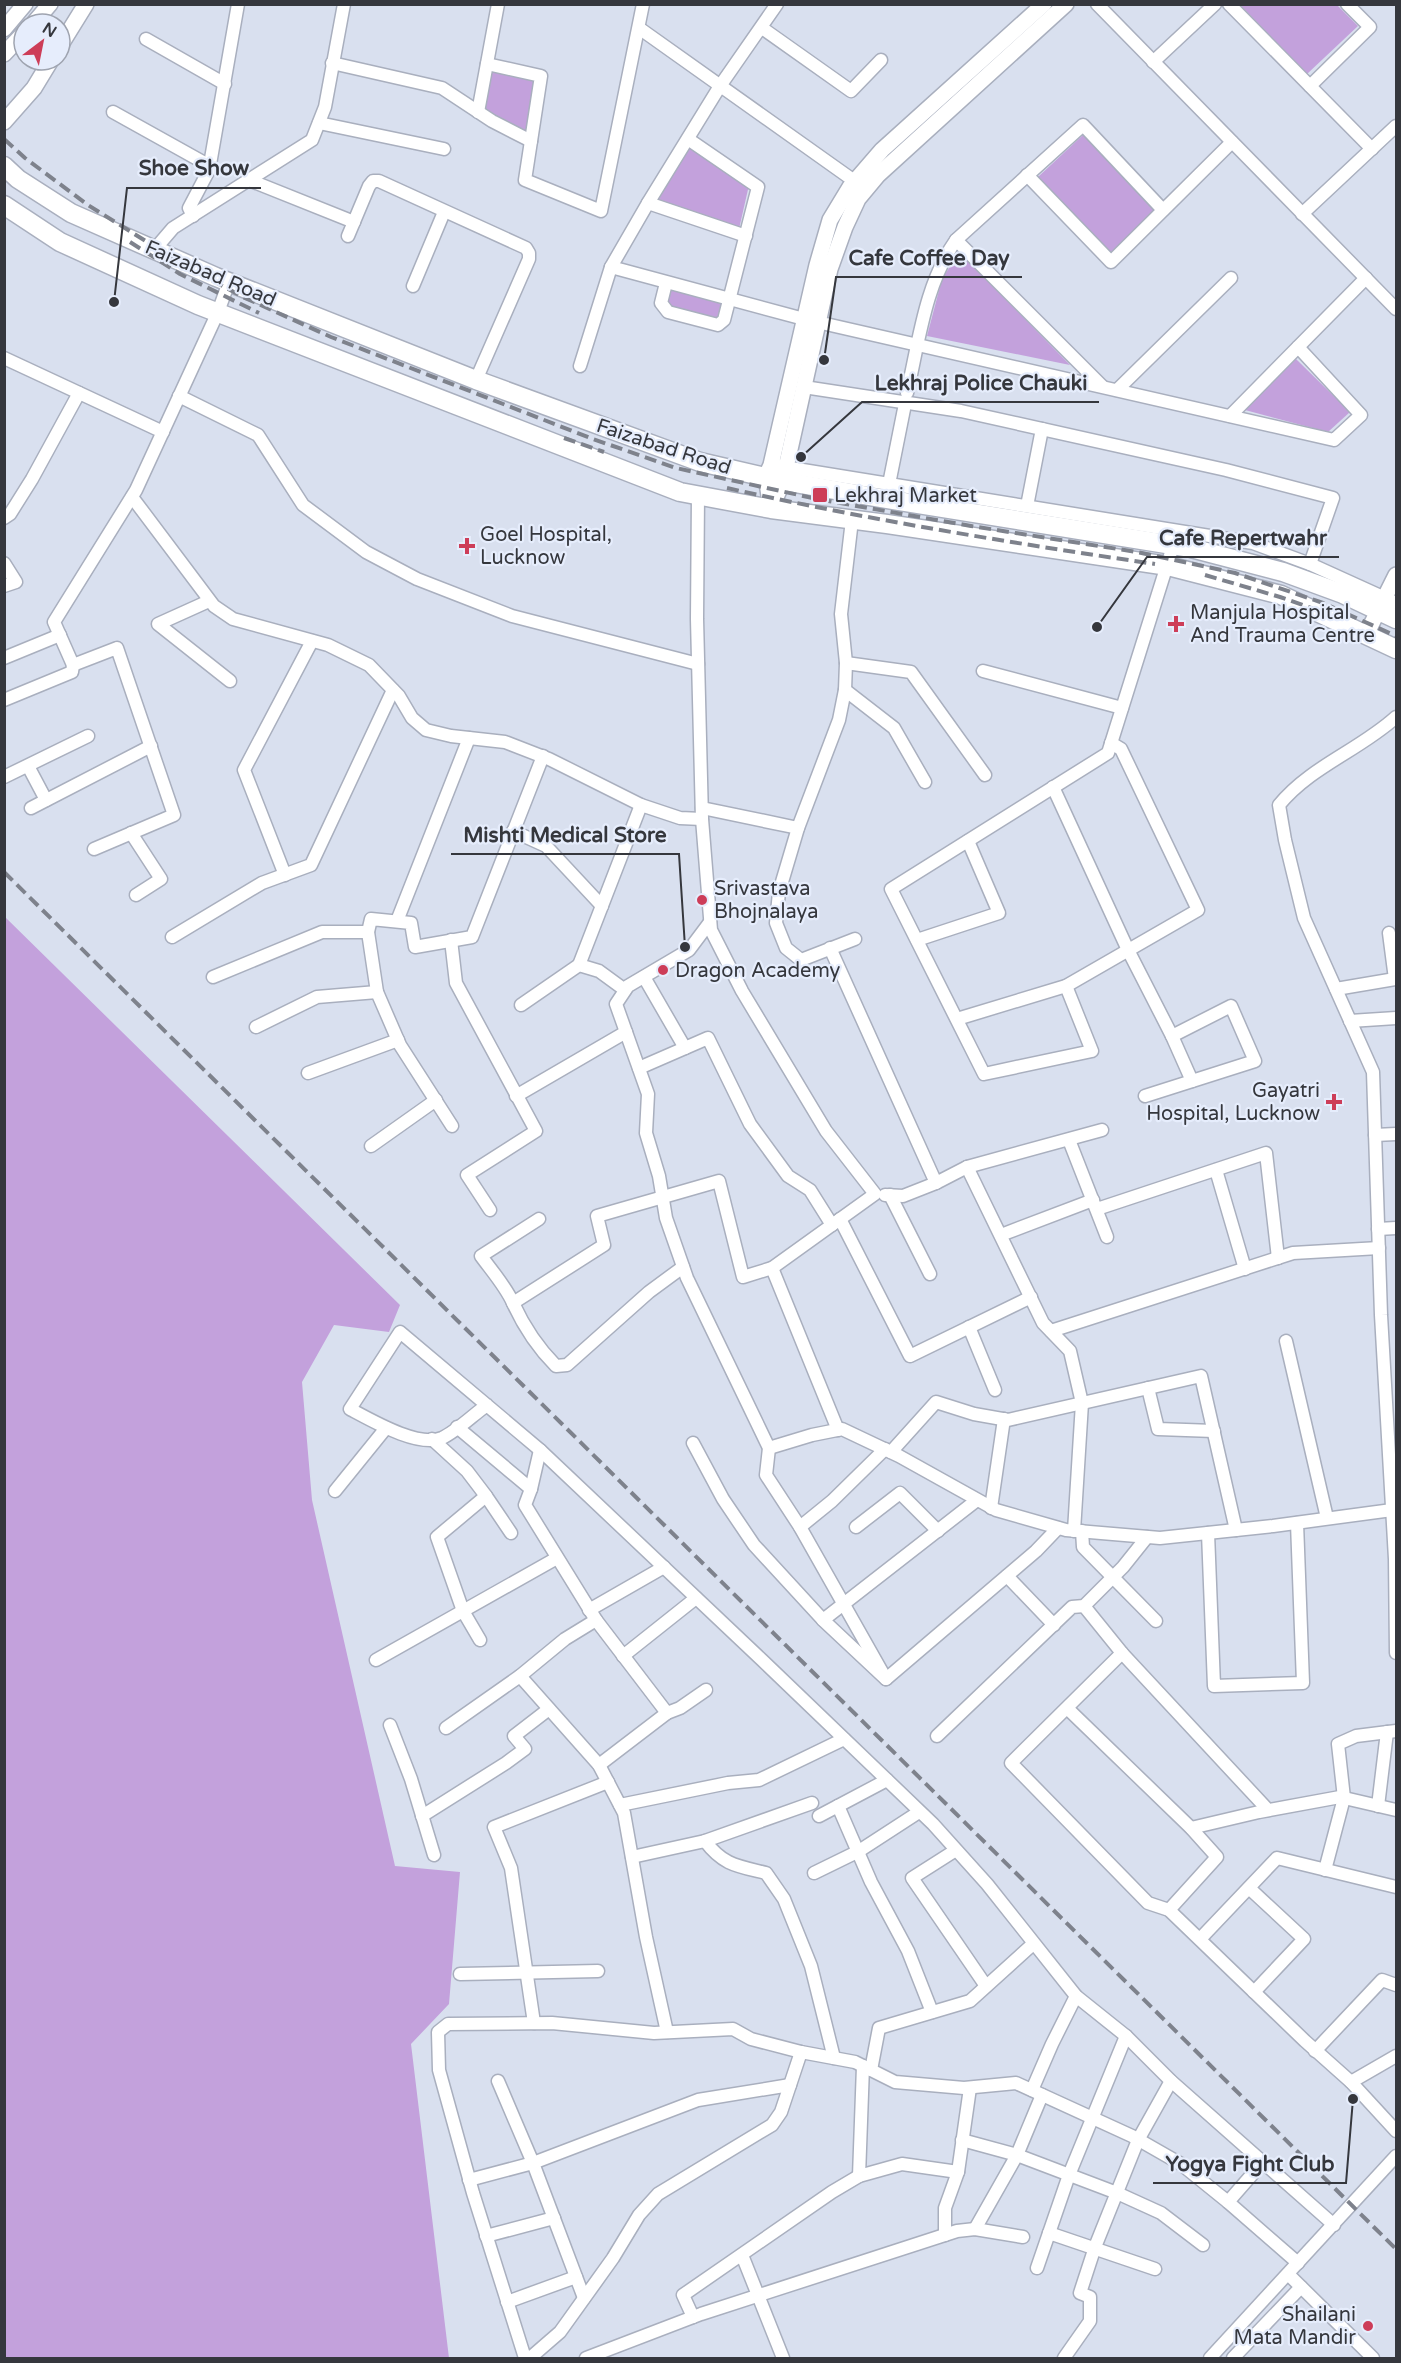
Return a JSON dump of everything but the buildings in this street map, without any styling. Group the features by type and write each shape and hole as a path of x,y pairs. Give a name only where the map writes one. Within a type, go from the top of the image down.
{"main road":[{"name":"Faizabad Road","path":"4,166 18,179 71,213 229,282 476,380 700,462 777,472 1173,546 1283,573 1343,594 1387,603 1396,619"},
{"name":"Faizabad Road","path":"4,205 60,242 218,312 680,492 771,509 1168,567 1281,595 1366,635 1395,644"}],"street":[{"path":"4,29 25,4"},
{"path":"72,27 86,4"},
{"path":"193,216 189,208 210,166 238,4"},
{"path":"155,249 173,228 312,140 325,108 344,4"},
{"path":"478,112 498,4"},
{"path":"487,64 541,76 525,180 601,211 643,4"},
{"path":"580,366 611,267 648,202 720,86 777,4"},
{"path":"771,509 830,220 861,185 882,150 1044,4"},
{"path":"861,185 878,175 1066,4"},
{"path":"1096,4 1396,309"},
{"path":"1153,62 1215,4"},
{"path":"1229,4 1372,149"},
{"path":"1310,86 1370,27 1347,4"},
{"path":"639,28 861,185"},
{"path":"762,28 851,91 881,60"},
{"path":"146,39 225,84"},
{"path":"332,63 442,88 478,112 531,141"},
{"path":"4,122 34,88 44,72"},
{"path":"113,112 210,166"},
{"path":"319,123 444,149"},
{"path":"890,484 929,295 942,260 956,240 1083,125 1163,210"},
{"path":"1302,213 1396,126"},
{"path":"666,283 661,303 668,312 718,325 724,320 731,300 758,187 688,139"},
{"path":"1027,175 1111,262 1232,142"},
{"path":"249,180 354,222"},
{"path":"348,236 369,186 379,181 526,248 529,259 476,380"},
{"path":"648,202 746,236"},
{"path":"412,286 444,212"},
{"path":"956,240 1103,387"},
{"path":"611,267 811,321 1334,440 1361,415 1298,347"},
{"path":"1117,390 1231,278"},
{"path":"1230,416 1366,278"},
{"path":"4,700 72,672 73,664 54,621 132,497 218,312 229,282"},
{"path":"777,472 804,387 811,321"},
{"path":"4,358 163,432"},
{"path":"804,387 906,398 1226,470 1333,498 1310,564"},
{"path":"4,518 10,514 32,479 79,393"},
{"path":"180,396 258,435 303,505 366,552 417,579 512,616 698,664"},
{"path":"1027,506 1042,429"},
{"path":"777,472 890,484 1253,543 1310,564 1387,603"},
{"path":"698,495 698,664 702,814 711,930 742,991 826,1131 875,1194"},
{"path":"132,497 214,606 233,619 328,645 369,665 393,690 412,718 426,730 505,742 543,756 641,805 680,818 702,814 798,828"},
{"path":"852,520 842,614 846,663 839,720 798,828 779,892 776,922 786,948 801,960 855,939"},
{"path":"1066,986 1092,1051 984,1074 891,889 1108,753 1173,546"},
{"path":"4,563 16,582 4,586"},
{"path":"1366,635 1387,603 1396,574"},
{"path":"210,601 158,624 230,681"},
{"path":"4,658 60,635"},
{"path":"285,875 244,770 312,641"},
{"path":"73,664 117,648 174,815 94,849"},
{"path":"846,663 911,672 985,775"},
{"path":"983,671 1122,708"},
{"path":"172,937 262,884 311,865 393,690"},
{"path":"844,690 894,728 925,782"},
{"path":"1396,717 1379,733 1329,762 1290,792 1279,805 1304,918 1373,1072 1378,1229 1392,1441 1396,1653"},
{"path":"4,777 88,736"},
{"path":"397,921 469,738"},
{"path":"957,1019 1066,986 1198,910 1121,749 1111,743"},
{"path":"31,808 151,746"},
{"path":"452,1126 398,1040 377,992 368,932 371,919 411,923 416,947 472,937 543,756"},
{"path":"28,766 46,800"},
{"path":"1053,787 1128,950 1192,1081"},
{"path":"521,1005 579,965 641,805"},
{"path":"513,831 546,846 602,906"},
{"path":"131,833 161,879 136,895"},
{"path":"917,940 999,913 968,841"},
{"path":"710,922 689,950 625,990 615,1004 648,1094 646,1133 666,1218 683,1267 769,1448 766,1475 800,1527 886,1678"},
{"path":"213,977 322,932 368,932"},
{"path":"1336,989 1395,979 1389,933"},
{"path":"451,940 456,983 536,1131 467,1176 490,1210"},
{"path":"830,948 936,1183"},
{"path":"579,965 599,971 625,990"},
{"path":"644,977 685,1048"},
{"path":"256,1027 317,997 377,992"},
{"path":"1145,1096 1255,1061 1231,1006 1172,1036"},
{"path":"1350,1021 1396,1018"},
{"path":"516,1096 626,1032"},
{"path":"639,1068 708,1038 750,1124 788,1176 810,1190 836,1222 910,1356 1031,1297"},
{"path":"308,1073 398,1040"},
{"path":"371,1146 436,1100"},
{"path":"513,1303 604,1245 597,1216 662,1196 719,1181 742,1277 772,1268 875,1194 903,1196 967,1167 1102,1130"},
{"path":"1375,1135 1396,1134"},
{"path":"1069,1140 1107,1237"},
{"path":"1001,1235 1266,1153 1278,1258"},
{"path":"967,1167 1043,1323 1070,1351 1082,1403 1078,1531 1083,1547 1156,1621"},
{"path":"1216,1170 1245,1269"},
{"path":"890,1195 930,1274"},
{"path":"539,1219 481,1256 513,1303 517,1314 539,1349 556,1366 567,1365 649,1292 683,1267"},
{"path":"1378,1229 1396,1228"},
{"path":"1051,1331 1293,1253 1379,1248"},
{"path":"772,1268 838,1430"},
{"path":"969,1328 995,1390"},
{"path":"487,1405 440,1439 416,1438 387,1428 350,1409 400,1332 487,1405 540,1450 920,1812 987,1884 1076,1996 1126,2036 1171,2081 1334,2225"},
{"path":"1286,1341 1328,1518"},
{"path":"800,1527 888,1451 936,1401 974,1414 1004,1419 1201,1376 1236,1530"},
{"path":"1148,1388 1158,1429 1214,1431"},
{"path":"991,1508 1004,1419"},
{"path":"457,1427 531,1488"},
{"path":"335,1491 387,1428"},
{"path":"769,1448 842,1429 888,1451 991,1508 1059,1528 1078,1531 1160,1538 1392,1510"},
{"path":"432,1439 467,1471 511,1533"},
{"path":"693,1443 723,1499 754,1545 823,1620 886,1678"},
{"path":"540,1450 525,1506 593,1615 667,1713"},
{"path":"856,1527 900,1493 938,1531"},
{"path":"480,1640 463,1611 437,1537 486,1496"},
{"path":"823,1620 977,1500"},
{"path":"1208,1533 1214,1686 1303,1683 1297,1523"},
{"path":"886,1678 1007,1576 1059,1528"},
{"path":"937,1736 1072,1607 1084,1606 1147,1537"},
{"path":"376,1660 557,1558"},
{"path":"446,1728 520,1676 593,1615 664,1568"},
{"path":"1007,1576 1054,1625"},
{"path":"623,1656 696,1598"},
{"path":"1084,1606 1122,1653 1269,1810"},
{"path":"1122,1653 1011,1763 1148,1903 1170,1910 1315,2051 1351,2082 1396,2131"},
{"path":"520,1676 598,1764 624,1813 646,1937 667,2032"},
{"path":"598,1764 667,1713 680,1708 706,1690"},
{"path":"422,1816 525,1749 513,1736 549,1709"},
{"path":"1068,1709 1191,1828 1217,1857 1170,1910"},
{"path":"390,1725 411,1779 434,1855"},
{"path":"1325,1870 1344,1798 1338,1744 1356,1736 1392,1732 1378,1806"},
{"path":"620,1805 728,1783 759,1780 844,1739"},
{"path":"819,1816 887,1780"},
{"path":"534,2023 511,1868 494,1827 608,1782"},
{"path":"1191,1828 1269,1810 1344,1798 1396,1810"},
{"path":"632,1857 705,1841 812,1803"},
{"path":"838,1806 871,1882 908,1951 933,2012"},
{"path":"814,1873 859,1851 920,1812"},
{"path":"705,1841 715,1854 729,1864 766,1873 784,1899 811,1966 834,2058"},
{"path":"956,1850 912,1878 986,1986"},
{"path":"1200,1939 1277,1858 1396,1887"},
{"path":"1249,1888 1304,1939 1254,1992"},
{"path":"859,2176 867,2068 879,2028 970,2001 1033,1944"},
{"path":"460,1974 598,1971"},
{"path":"1315,2051 1382,1980 1396,1985"},
{"path":"975,2229 1017,2155 1052,2044 1076,1996"},
{"path":"525,2358 469,2180 439,2070 438,2032 448,2024 534,2023 667,2032 733,2029 751,2039 801,2052 855,2061 895,2082 970,2088 1016,2083 1138,2140 1180,2164 1298,2263"},
{"path":"1037,2268 1069,2175 1126,2036"},
{"path":"530,2358 560,2332 639,2215 658,2194 772,2125 781,2112 801,2052"},
{"path":"1351,2082 1396,2056"},
{"path":"498,2080 533,2163 584,2298"},
{"path":"1064,2358 1090,2321 1090,2297 1080,2293 1095,2247 1138,2140 1171,2081"},
{"path":"469,2180 533,2163 698,2100 790,2085"},
{"path":"945,2235 945,2208 958,2172 970,2088"},
{"path":"962,2140 1017,2155 1117,2193 1161,2213 1203,2245"},
{"path":"1210,2358 1396,2156"},
{"path":"1228,2202 1263,2162"},
{"path":"693,2317 683,2295 832,2192 859,2176 902,2164 958,2172"},
{"path":"486,2236 554,2218"},
{"path":"586,2358 693,2317 945,2235 975,2229 1023,2237"},
{"path":"1049,2234 1095,2247 1155,2269"},
{"path":"742,2255 783,2358"},
{"path":"1288,2274 1372,2358"},
{"path":"507,2302 576,2277"},
{"path":"1233,2358 1301,2287"}],"shaded area":[{"path":"1240,5 1337,5 1358,26 1307,74"},
{"path":"490,67 537,77 527,135 482,111"},
{"path":"1084,134 1156,210 1109,254 1038,177"},
{"path":"689,144 749,185 739,229 655,201"},
{"path":"959,252 1070,365 927,336 942,279"},
{"path":"670,287 723,302 718,319 666,305"},
{"path":"1296,359 1350,412 1328,432 1245,410"},
{"path":"4,916 400,1305 389,1332 334,1325 302,1382 312,1500 395,1866 460,1872 449,2004 411,2044 449,2358 5,2358"}],"railway":[{"path":"4,139 25,158 88,205 184,265 243,297 331,337 593,439 676,468 817,499 1137,552 1235,573 1323,603 1396,636"},
{"path":"130,242 180,274 259,313"},
{"path":"564,438 604,452"},
{"path":"727,488 941,530 1155,564"},
{"path":"1205,575 1328,614"},
{"path":"4,872 1396,2249"}],"place":[{"name":"Shoe Show","path":"114,302"},
{"name":"Cafe Coffee Day","path":"824,360"},
{"name":"Lekhraj Police Chauki","path":"801,457"},
{"name":"Lekhraj Market","path":"820,495"},
{"name":"Goel Hospital, Lucknow","path":"467,546"},
{"name":"Manjula Hospital And Trauma Centre","path":"1176,624"},
{"name":"Cafe Repertwahr","path":"1097,627"},
{"name":"Srivastava Bhojnalaya","path":"702,900"},
{"name":"Mishti Medical Store","path":"685,947"},
{"name":"Dragon Academy","path":"663,970"},
{"name":"Gayatri Hospital, Lucknow","path":"1334,1102"},
{"name":"Yogya Fight Club","path":"1353,2099"},
{"name":"Shailani Mata Mandir","path":"1368,2326"}]}
